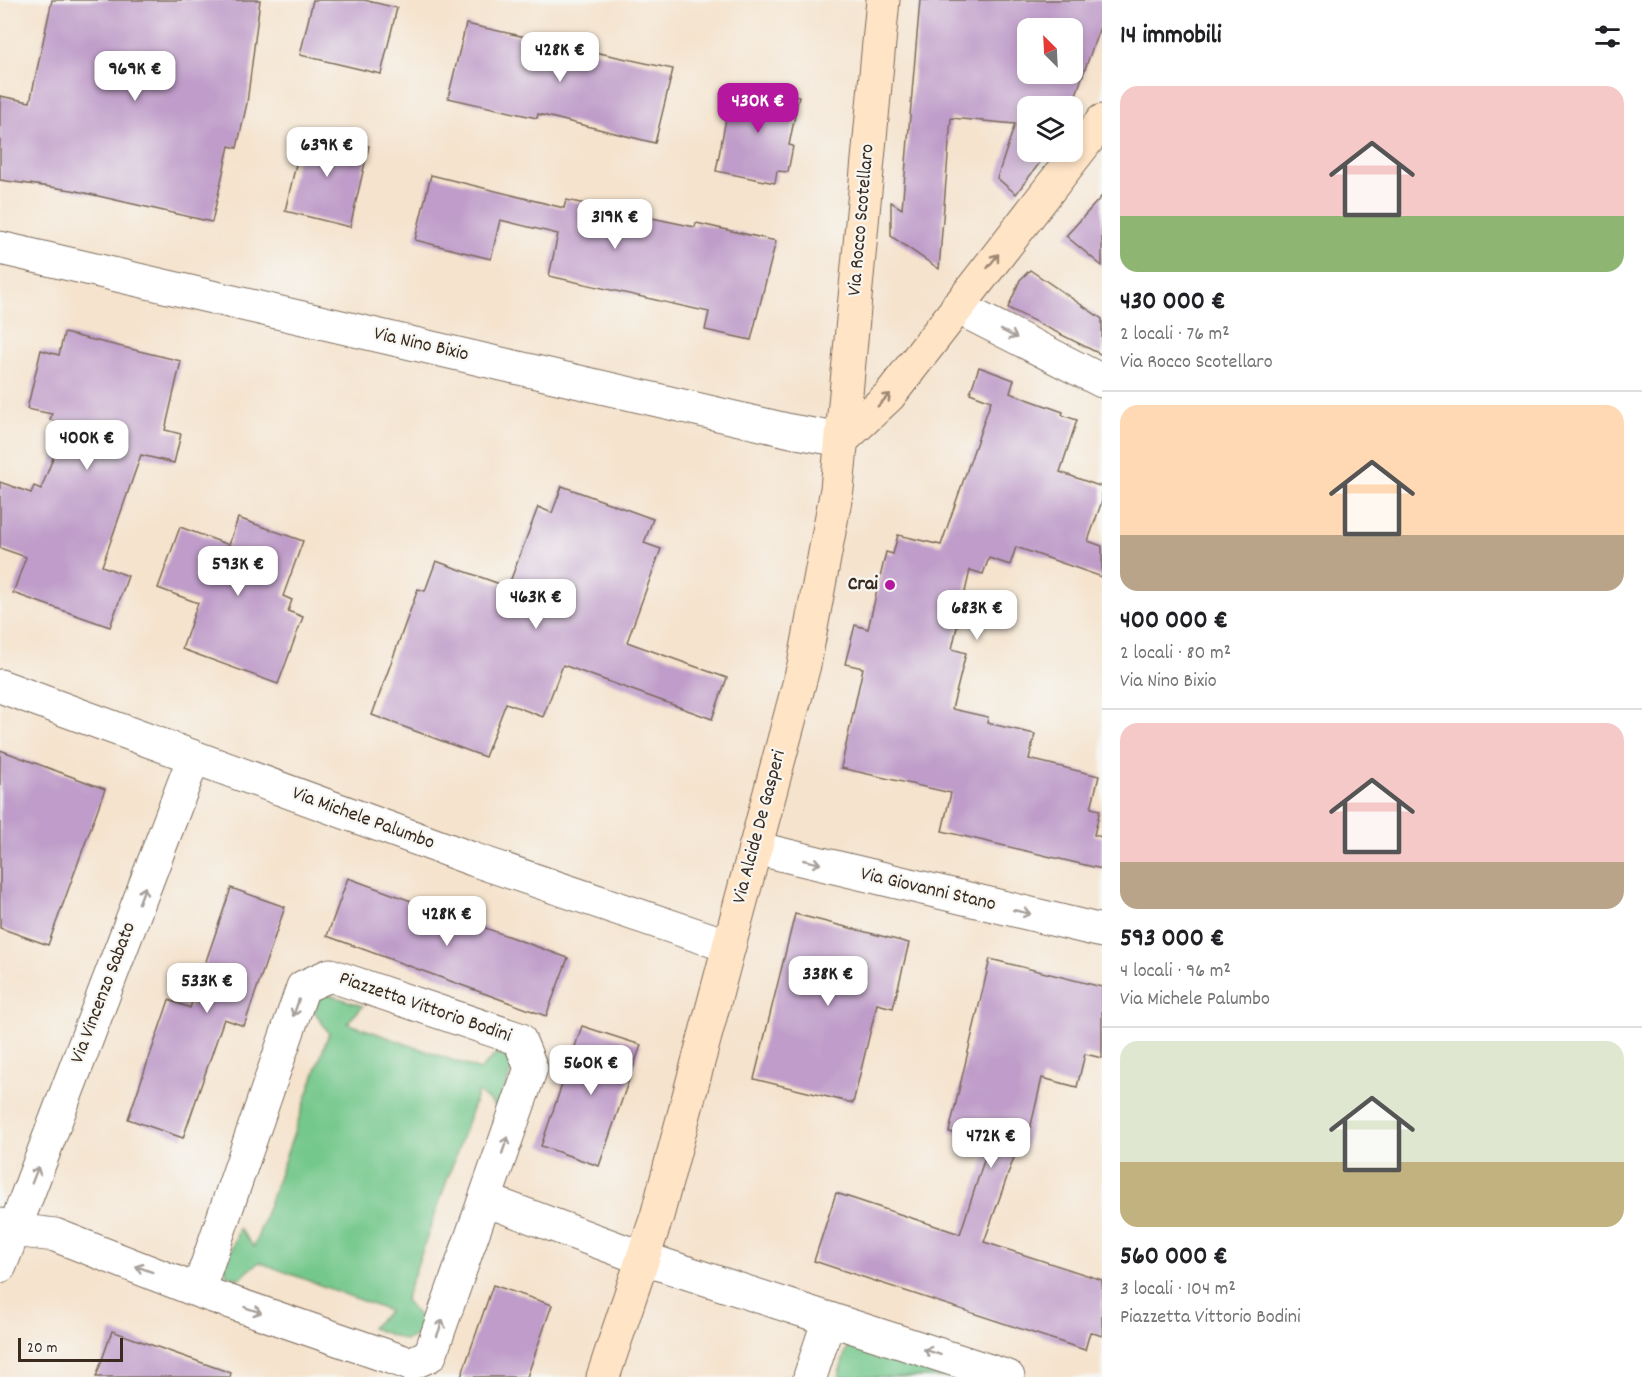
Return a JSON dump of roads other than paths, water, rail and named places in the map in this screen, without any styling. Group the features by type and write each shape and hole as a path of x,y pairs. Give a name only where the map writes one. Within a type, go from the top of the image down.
{"street":[{"name":"Via Rocco Scotellaro","path":"842,440 883,0"},
{"path":"842,440 889,396 1102,121"},
{"name":"Via Nino Bixio","path":"0,248 791,431 842,440"},
{"path":"957,307 1102,381"},
{"name":"Via Alcide De Gasperi","path":"603,1377 657,1215 804,665 837,489 842,440"},
{"name":"Via Michele Palumbo","path":"0,686 475,860 729,945"},
{"name":"Via Vincenzo Sabato","path":"0,1266 7,1227 194,757"},
{"name":"Via Giovanni Stano","path":"755,848 1102,931"},
{"name":"Piazzetta Vittorio Bodini","path":"7,1227 55,1235 198,1291 410,1364 430,1355 531,1068 519,1040 330,975 303,987 198,1291"},
{"path":"486,1200 642,1258 1008,1377"},
{"path":"810,1377 829,1319"}],"place":[{"name":"Crai","path":"890,585"}]}
